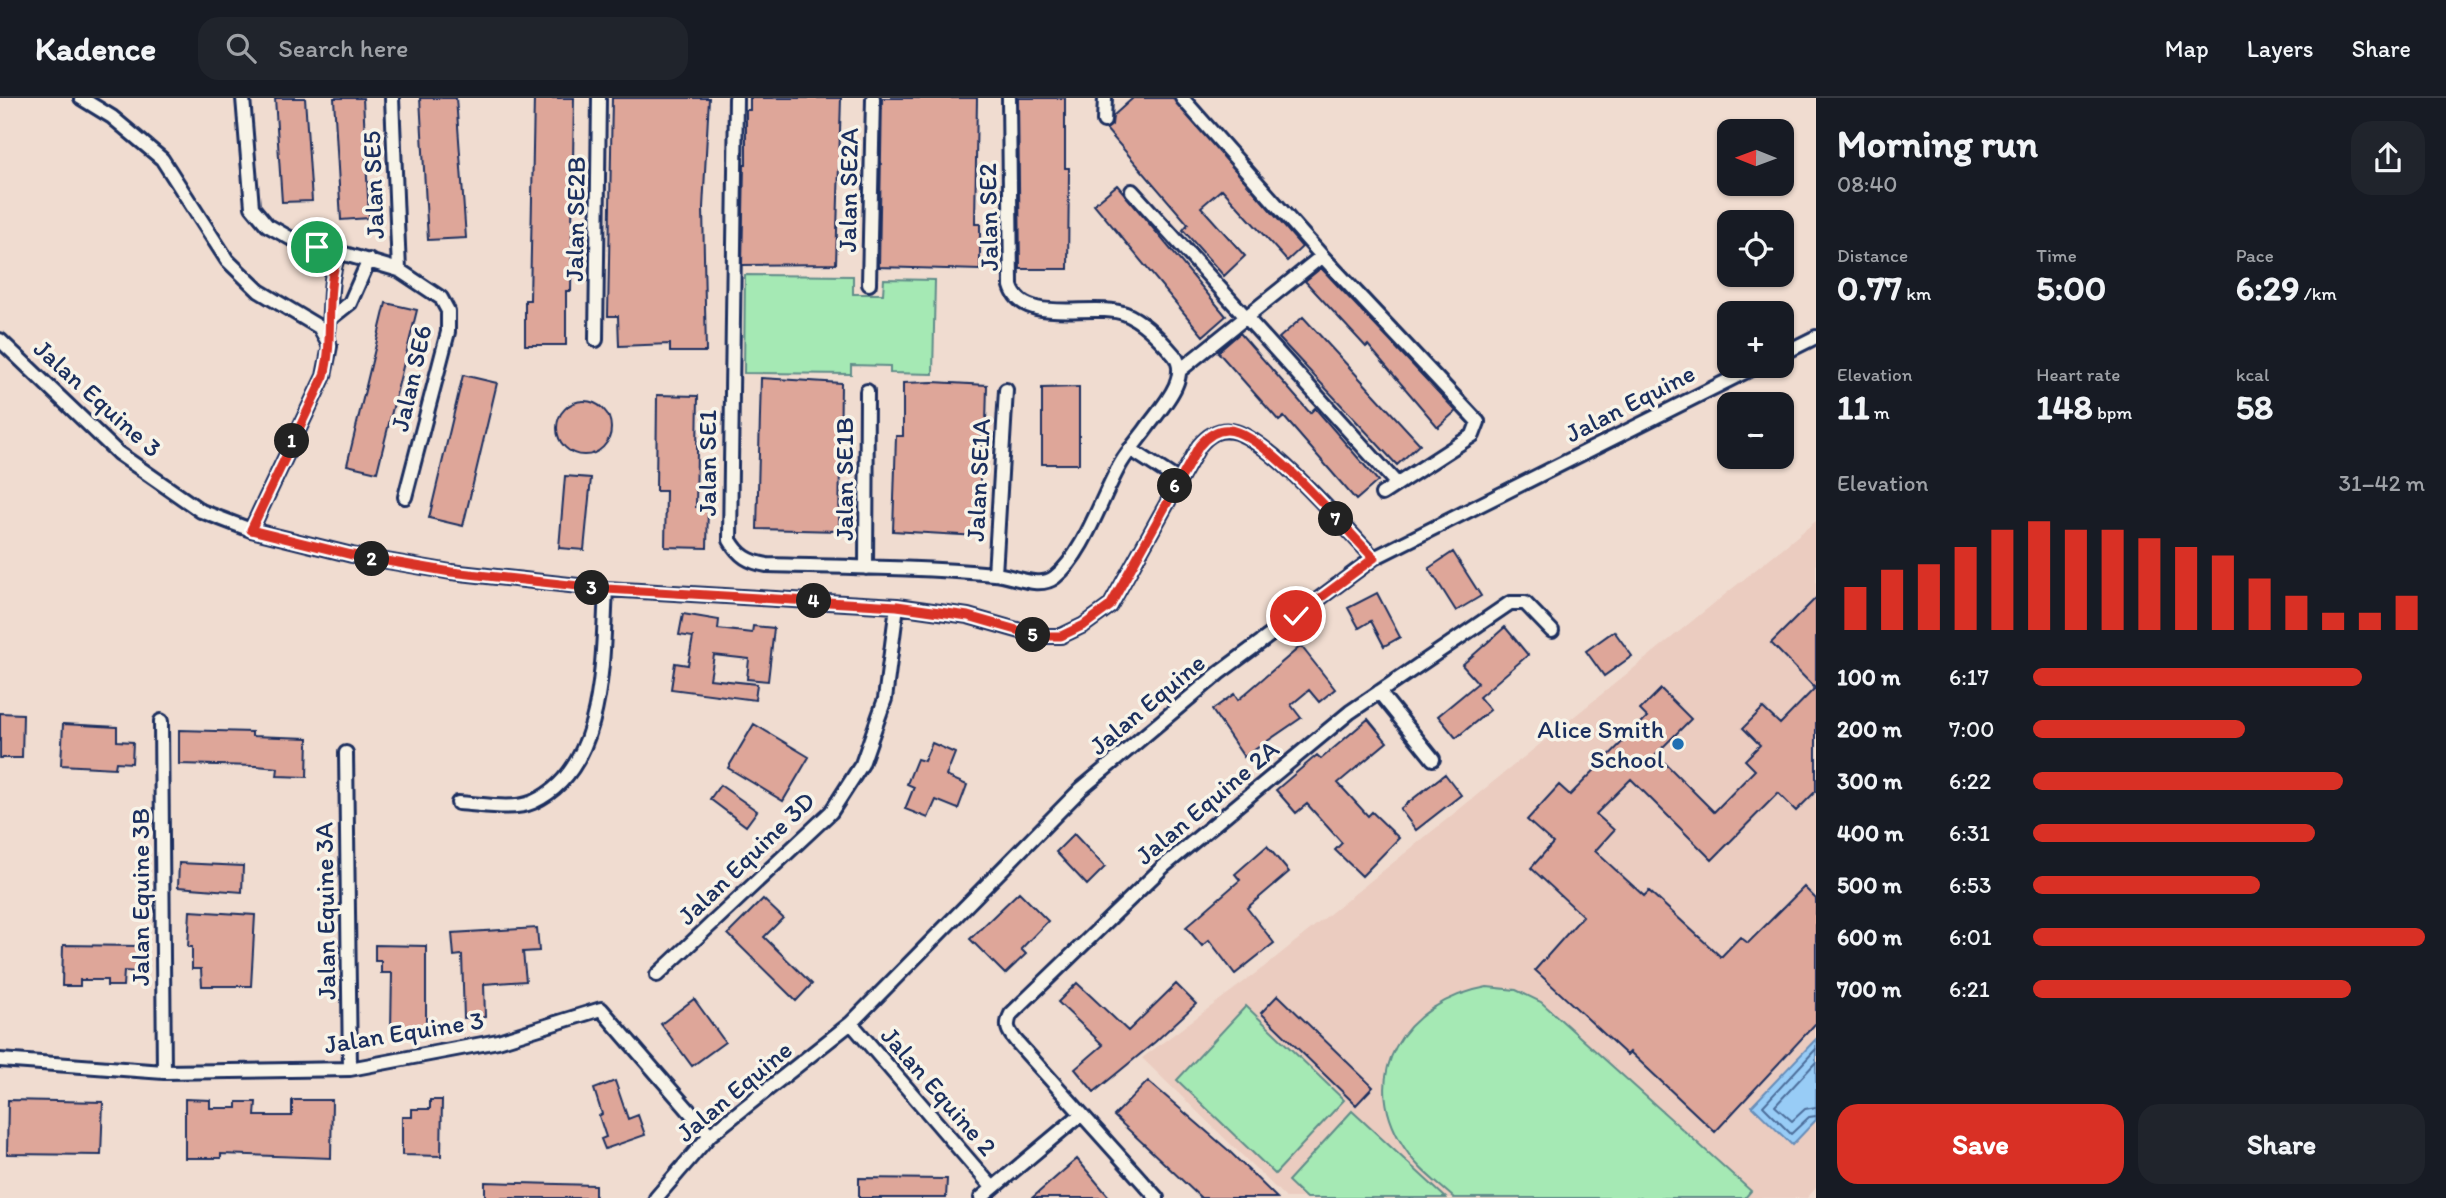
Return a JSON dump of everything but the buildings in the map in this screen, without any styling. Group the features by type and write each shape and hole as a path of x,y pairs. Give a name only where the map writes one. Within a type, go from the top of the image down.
{"street":[{"path":"81,98 112,117 162,159 227,260 259,291 310,319 327,338 330,346 324,376 251,530"},
{"name":"Jalan SE6","path":"243,98 252,207 267,225 290,238 399,270 441,298 447,311 448,332 405,497"},
{"name":"Jalan SE5","path":"392,98 399,270"},
{"name":"Jalan SE2B","path":"596,340 599,98"},
{"name":"Jalan SE1","path":"736,98 730,540 737,553 751,563 1001,575 1036,582 1049,581 1057,576 1080,542 1130,449"},
{"name":"Jalan SE2A","path":"869,284 873,98"},
{"name":"Jalan SE2","path":"1009,98 1011,286 1014,296 1023,305 1036,308 1110,310 1127,314 1173,354 1179,371"},
{"path":"1104,121 1105,98"},
{"path":"1182,98 1322,256 1478,422 1473,435 1382,494"},
{"path":"1132,191 1397,484"},
{"path":"327,338 331,318 329,281 339,252"},
{"path":"1178,480 1130,449 1174,390 1179,371 1322,256"},
{"path":"331,318 350,303 369,260"},
{"path":"1794,348 1816,337"},
{"name":"Jalan Equine 3","path":"0,340 118,453 201,510 251,530 352,555 451,572 606,589 897,606 968,616 1038,636 1061,636 1084,625 1110,606 1178,480 1205,439 1213,433 1237,432 1292,473 1374,558"},
{"name":"Jalan Equine","path":"656,1198 710,1135 851,1024 1081,789 1219,673 1374,558 1733,378"},
{"name":"Jalan SE1A","path":"1001,575 1006,390"},
{"name":"Jalan SE1B","path":"866,568 867,391"},
{"path":"458,803 522,805 534,802 567,773 580,756 592,728 601,670 606,589"},
{"name":"Jalan Equine 2A","path":"1080,1115 1008,1031 1007,1022 1011,1014 1164,866 1378,692 1510,603 1525,603 1552,631"},
{"name":"Jalan Equine 3D","path":"657,975 831,811 862,764 885,699 897,606"},
{"path":"1378,692 1433,759"},
{"name":"Jalan Equine 3B","path":"161,721 163,1072"},
{"name":"Jalan Equine 3A","path":"346,753 350,1069"},
{"name":"Jalan Equine 3","path":"0,1060 163,1072 350,1069 498,1041 601,1009 710,1135"},
{"name":"Jalan Equine 2","path":"851,1024 992,1187"},
{"path":"981,1198 1080,1115 1157,1198"}],"shaded area":[{"name":"Alice Smith School","path":"1816,521 1816,1188 1807,1198 1286,1198 1142,1058 1264,967"}],"green space":[{"path":"745,275 853,276 853,294 883,294 884,279 935,280 933,374 890,373 890,366 851,365 851,374 744,373"},
{"path":"1487,987 1516,990 1541,1002 1751,1191 1745,1198 1454,1198 1423,1171 1408,1153 1392,1125 1385,1097 1387,1071 1396,1047 1411,1026 1432,1009 1458,995"},
{"path":"1246,1006 1344,1100 1275,1174 1177,1080"},
{"path":"1352,1111 1446,1198 1306,1198 1288,1181"}],"water":[{"path":"1816,1039 1816,1120 1792,1145 1752,1106"}],"place":[{"name":"Alice Smith School","path":"1678,744"}],"route":[{"path":"317,247 339,252 329,281 329,357 324,376 251,530 352,555 451,572 606,589 897,606 968,616 1038,636 1061,636 1084,625 1110,606 1199,446 1213,433 1225,430 1237,432 1258,445 1292,473 1374,558 1296,616"}]}
